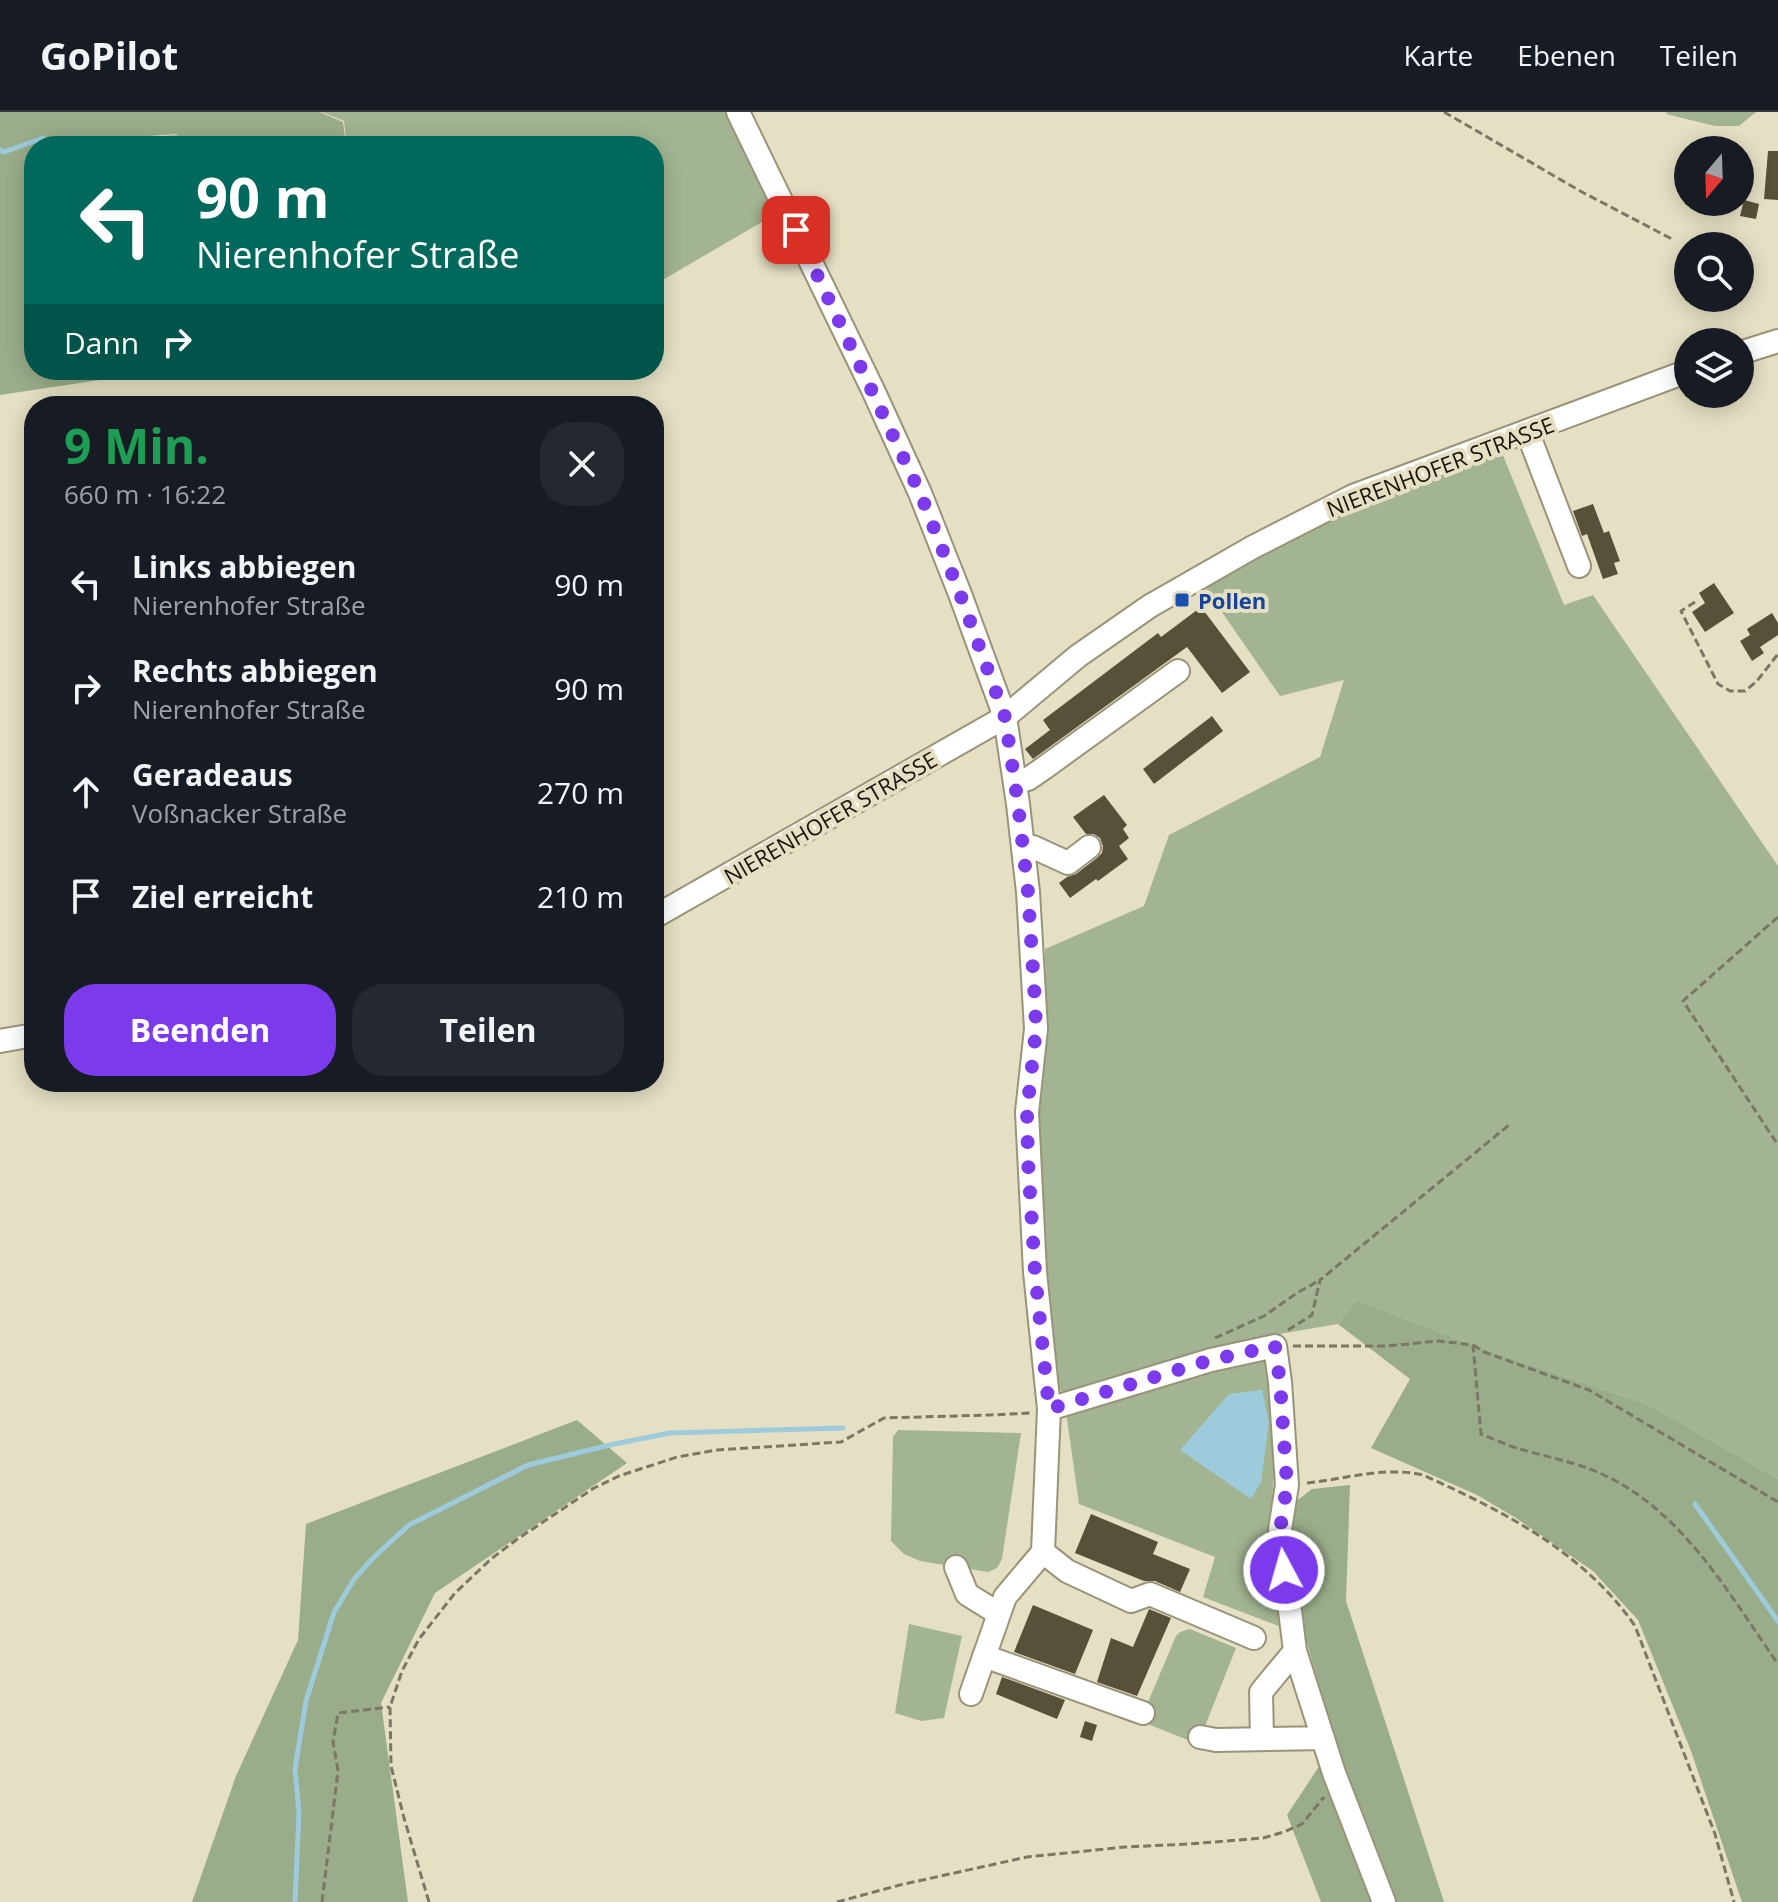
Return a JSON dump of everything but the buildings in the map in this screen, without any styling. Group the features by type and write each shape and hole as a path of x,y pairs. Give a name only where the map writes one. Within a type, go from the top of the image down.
{"street":[{"path":"738,112 920,493 1005,717 1015,782 1028,892 1036,1029 1027,1112 1035,1272 1048,1406 1043,1552 1005,1597 971,1694"},
{"path":"1754,349 1778,341"},
{"name":"NIERENHOFER STRASSE","path":"664,911 1005,717 1078,656 1150,606 1253,547 1353,496 1674,376"},
{"path":"1527,431 1579,566"},
{"path":"1015,782 1028,779 1178,671"},
{"path":"1023,849 1033,847 1068,863 1089,847"},
{"path":"0,1041 24,1037"},
{"path":"1048,1406 1211,1360 1275,1346 1287,1485 1280,1530 1295,1651 1334,1773 1384,1902"},
{"path":"1043,1552 1067,1571 1131,1601 1150,1594 1254,1638"},
{"path":"956,1567 967,1594 999,1614"},
{"path":"1262,1739 1261,1692 1295,1651"},
{"path":"984,1656 1143,1713"},
{"path":"1200,1737 1216,1740 1323,1738"}],"path":[{"path":"1444,112 1582,192 1672,239"},
{"path":"1695,602 1681,611 1718,684 1730,691 1745,691 1778,654"},
{"path":"1778,917 1683,1001 1778,1145"},
{"path":"1207,1341 1264,1316 1320,1280 1509,1125"},
{"path":"1275,1346 1287,1330 1312,1315 1320,1280"},
{"path":"1275,1346 1387,1346 1439,1341 1473,1345 1484,1352 1589,1390 1778,1502"},
{"path":"1473,1345 1481,1434 1525,1451 1555,1457 1600,1473 1622,1484 1672,1522 1707,1561 1778,1664"},
{"path":"429,1902 391,1766 390,1707 402,1671 419,1639 455,1593 491,1559 594,1488 619,1476 677,1457 717,1450 841,1442 884,1418 1031,1412 1048,1406"},
{"path":"1287,1485 1385,1471 1423,1475 1515,1520 1598,1580 1635,1626 1715,1834 1734,1902"},
{"path":"322,1902 338,1771 333,1742 338,1713 390,1707"},
{"path":"837,1902 1027,1857 1263,1838 1302,1824 1320,1804 1334,1773"}],"green space":[{"path":"0,112 320,112 343,122 345,136 24,136 24,380 100,380 0,395"},
{"path":"322,112 726,112 774,215 664,279 664,136 346,136 344,121"},
{"path":"1667,112 1756,112 1739,126 1715,126"},
{"path":"1500,448 1564,605 1593,595 1778,866 1778,1479 1651,1406 1473,1345 1357,1300 1338,1324 1261,1337 1070,1398 1053,1384 1034,1185 1037,1119 1046,1039 1045,949 1144,906 1169,835 1320,757 1344,680 1280,696 1204,586 1355,502"},
{"path":"1357,1300 1473,1345 1651,1406 1778,1479 1778,1902 1742,1902 1691,1751 1638,1620 1593,1571 1516,1518 1477,1495 1371,1448 1410,1379 1338,1324"},
{"path":"1270,1353 1277,1418 1272,1507 1284,1628 1203,1597 1215,1557 1079,1504 1066,1412"},
{"path":"577,1420 627,1463 435,1593 381,1703 408,1902 192,1902 236,1776 298,1640 306,1524"},
{"path":"898,1430 1021,1433 1002,1559 997,1568 988,1572 920,1561 904,1554 891,1541 893,1437"},
{"path":"1350,1485 1346,1601 1444,1902 1321,1902 1287,1815 1320,1765 1338,1751 1306,1640 1286,1509 1312,1489"},
{"path":"909,1624 962,1636 944,1718 921,1721 895,1713"},
{"path":"1190,1629 1236,1648 1198,1744 1140,1721 1176,1636"}],"water":[{"path":"1262,1390 1269,1422 1261,1482 1251,1499 1180,1450 1229,1394"}],"waterway":[{"path":"0,150 4,152 24,145"},
{"path":"295,1902 299,1813 295,1769 306,1701 334,1612 355,1578 409,1525 528,1465 614,1444 670,1433 843,1428"},
{"path":"1695,1504 1778,1621"}],"place":[{"name":"Pollen","path":"1182,600"}],"route":[{"path":"796,230 920,493 1005,717 1028,892 1035,1002 1036,1029 1027,1112 1028,1161 1049,1409 1211,1360 1275,1346 1287,1485 1280,1530 1284,1570"}]}
